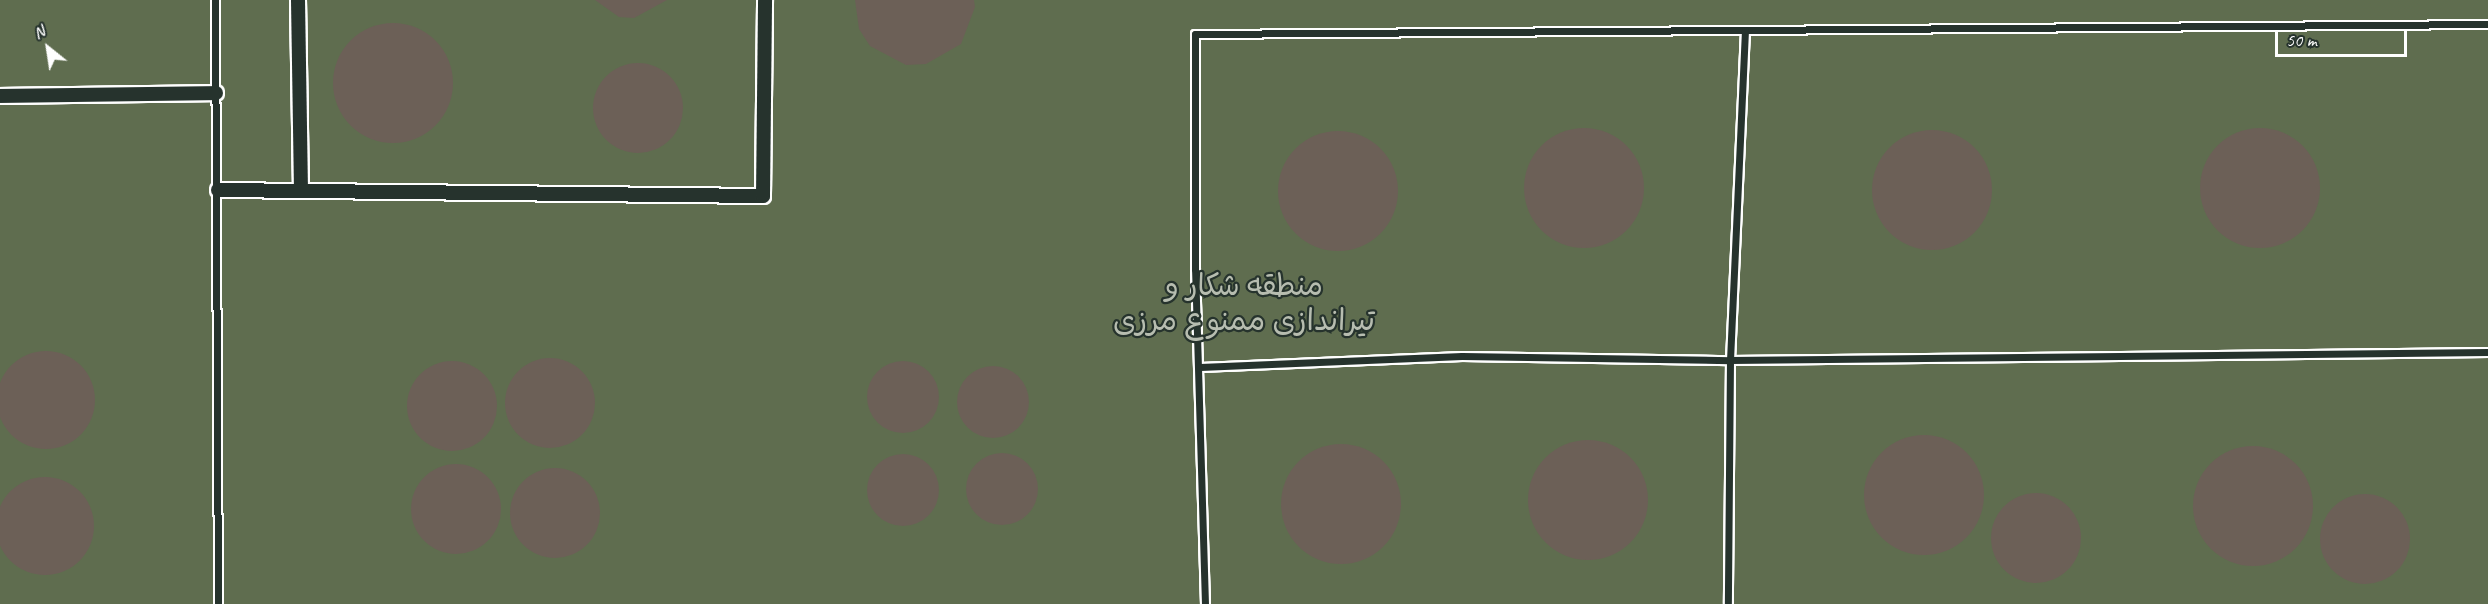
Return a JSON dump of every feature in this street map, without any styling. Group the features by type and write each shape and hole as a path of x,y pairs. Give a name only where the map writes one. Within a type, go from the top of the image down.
{"street":[{"path":"298,0 301,191"},
{"path":"218,190 763,196 765,0"},
{"path":"0,96 216,93"}],"lane":[{"path":"215,0 218,190 218,604"},
{"path":"1205,604 1195,34 2488,24"},
{"path":"1728,604 1731,360 1745,30"},
{"path":"1200,367 1462,356 1731,360 2488,352"}],"green space":[{"name":"منطقه شکار و تیراندازی ممنوع مرزی","path":"0,0 2488,0 2488,604 0,604"}],"building":[{"path":"595,0 667,0 634,18 619,17"},
{"path":"855,0 974,0 975,7 961,44 926,64 906,65 870,46 859,29"},
{"path":"393,23 416,27 436,40 449,60 453,83 449,106 436,126 416,139 393,143 370,139 350,126 337,106 333,83 337,60 350,40 370,27"},
{"path":"638,63 655,66 670,76 680,91 683,108 680,125 670,140 655,150 638,153 621,150 606,140 596,125 593,108 596,91 606,76 621,66"},
{"path":"1584,128 1607,132 1627,145 1640,165 1644,188 1640,211 1627,231 1607,244 1584,248 1561,244 1541,231 1528,211 1524,188 1528,165 1541,145 1561,132"},
{"path":"2260,128 2283,132 2303,145 2316,165 2320,188 2316,211 2303,231 2283,244 2260,248 2237,244 2217,231 2204,211 2200,188 2204,165 2217,145 2237,132"},
{"path":"1932,130 1955,134 1975,147 1988,167 1992,190 1988,213 1975,233 1955,246 1932,250 1909,246 1889,233 1876,213 1872,190 1876,167 1889,147 1909,134"},
{"path":"1338,131 1361,135 1381,148 1394,168 1398,191 1394,214 1381,234 1361,247 1338,251 1315,247 1295,234 1282,214 1278,191 1282,168 1295,148 1315,135"},
{"path":"46,351 65,354 81,365 92,381 95,400 92,419 81,435 65,446 46,449 27,446 11,435 0,419 -3,400 0,381 11,365 27,354"},
{"path":"550,358 567,361 582,371 592,386 595,403 592,420 582,435 567,445 550,448 533,445 518,435 508,420 505,403 508,386 518,371 533,361"},
{"path":"452,361 469,364 484,374 494,389 497,406 494,423 484,438 469,448 452,451 435,448 420,438 410,423 407,406 410,389 420,374 435,364"},
{"path":"903,361 917,364 929,371 936,383 939,397 936,411 929,423 917,430 903,433 889,430 877,423 870,411 867,397 870,383 877,371 889,364"},
{"path":"993,366 1007,369 1019,376 1026,388 1029,402 1026,416 1019,428 1007,435 993,438 979,435 967,428 960,416 957,402 960,388 967,376 979,369"},
{"path":"1924,435 1947,439 1967,452 1980,472 1984,495 1980,518 1967,538 1947,551 1924,555 1901,551 1881,538 1868,518 1864,495 1868,472 1881,452 1901,439"},
{"path":"1588,440 1611,444 1631,457 1644,477 1648,500 1644,523 1631,543 1611,556 1588,560 1565,556 1545,543 1532,523 1528,500 1532,477 1545,457 1565,444"},
{"path":"1341,444 1364,448 1384,461 1397,481 1401,504 1397,527 1384,547 1364,560 1341,564 1318,560 1298,547 1285,527 1281,504 1285,481 1298,461 1318,448"},
{"path":"2253,446 2276,450 2296,463 2309,483 2313,506 2309,529 2296,549 2276,562 2253,566 2230,562 2210,549 2197,529 2193,506 2197,483 2210,463 2230,450"},
{"path":"1002,453 1016,456 1028,463 1035,475 1038,489 1035,503 1028,515 1016,522 1002,525 988,522 976,515 969,503 966,489 969,475 976,463 988,456"},
{"path":"903,454 917,457 929,464 936,476 939,490 936,504 929,516 917,523 903,526 889,523 877,516 870,504 867,490 870,476 877,464 889,457"},
{"path":"456,464 473,467 488,477 498,492 501,509 498,526 488,541 473,551 456,554 439,551 424,541 414,526 411,509 414,492 424,477 439,467"},
{"path":"555,468 572,471 587,481 597,496 600,513 597,530 587,545 572,555 555,558 538,555 523,545 513,530 510,513 513,496 523,481 538,471"},
{"path":"45,477 64,481 80,491 90,507 94,526 90,545 80,561 64,571 45,575 26,571 10,561 0,545 -4,526 0,507 10,491 26,481"},
{"path":"2036,493 2053,496 2068,506 2078,521 2081,538 2078,555 2068,570 2053,580 2036,583 2019,580 2004,570 1994,555 1991,538 1994,521 2004,506 2019,496"},
{"path":"2365,494 2382,497 2397,507 2407,522 2410,539 2407,556 2397,571 2382,581 2365,584 2348,581 2333,571 2323,556 2320,539 2323,522 2333,507 2348,497"}]}
